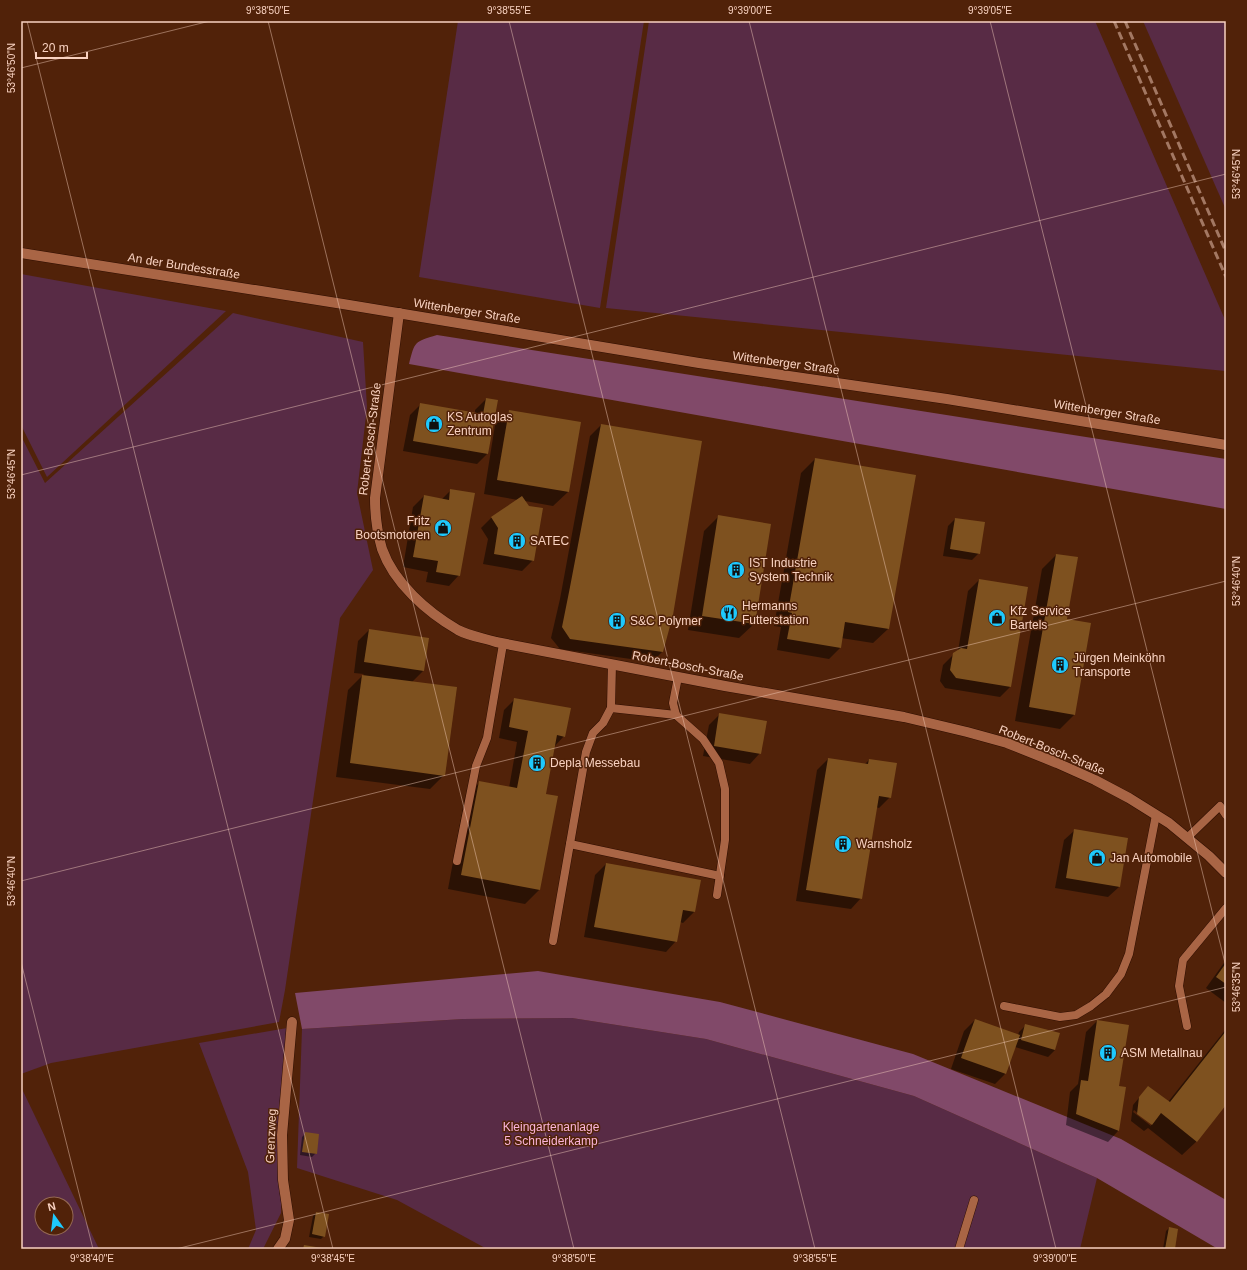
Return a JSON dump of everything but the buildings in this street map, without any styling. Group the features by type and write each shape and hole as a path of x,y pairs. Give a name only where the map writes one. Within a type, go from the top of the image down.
{"street":[{"name":"An der Bundesstraße","path":"21,253 343,304"},
{"name":"Wittenberger Straße","path":"343,304 699,363 947,398 1226,445"},
{"name":"Robert-Bosch-Straße","path":"399,313 375,498 376,521 382,549 393,572 410,592 433,613 459,630 503,644 904,717 967,732 1007,744 1096,780 1130,798 1168,823 1209,856 1226,873"},
{"name":"Grenzweg","path":"278,1249 285,1239 289,1220 283,1180 282,1135 292,1022"}],"lane":[{"path":"457,861 476,766 488,738 503,644"},
{"path":"553,941 586,752 593,733 603,723 611,708 612,664"},
{"path":"678,677 673,703 676,715 703,739 719,763 725,789 725,840 717,895"},
{"path":"611,708 676,715"},
{"path":"1187,838 1220,806 1226,815"},
{"path":"1004,1006 1060,1017 1076,1015 1091,1006 1106,994 1121,974 1129,954 1156,815"},
{"path":"570,844 720,876"},
{"path":"1187,1026 1179,986 1183,960 1226,908"},
{"path":"959,1249 974,1200"}],"green space":[{"path":"458,21 644,21 600,308 419,277"},
{"path":"649,21 1095,21 1226,322 1226,372 606,308"},
{"path":"1143,21 1226,21 1226,210"},
{"path":"21,274 226,311 47,477 21,425"},
{"path":"233,313 363,342 367,407 357,493 373,570 340,618 279,1022 51,1063 21,1074 21,436 45,483"},
{"name":"Kleingartenanlage 5 Schneiderkamp","path":"572,1018 706,1039 914,1096 1097,1178 1080,1249 487,1249 397,1200 297,1168 302,1029 463,1019"},
{"path":"287,1028 281,1213 263,1249 248,1249 256,1230 248,1172 199,1043"},
{"path":"21,1087 73,1196 34,1196 34,1236 74,1236 74,1197 99,1249 21,1249"}],"shaded area":[{"path":"437,335 1226,459 1226,509 409,364 414,347 420,341"},
{"path":"538,971 720,1002 913,1054 1121,1139 1226,1200 1226,1249 1218,1249 1097,1178 914,1096 706,1039 572,1018 463,1019 302,1029 295,993"}],"railway":[{"path":"1114,21 1226,277"},
{"path":"1125,21 1226,252"}],"place":[{"name":"KS Autoglas Zentrum","path":"434,424"},
{"name":"Fritz Bootsmotoren","path":"443,528"},
{"name":"SATEC","path":"517,541"},
{"name":"IST Industrie System Technik","path":"736,570"},
{"name":"Hermanns Futterstation","path":"729,613"},
{"name":"Kfz Service Bartels","path":"997,618"},
{"name":"S&C Polymer","path":"617,621"},
{"name":"Jürgen Meinköhn Transporte","path":"1060,665"},
{"name":"Depla Messebau","path":"537,763"},
{"name":"Warnsholz","path":"843,844"},
{"name":"Jan Automobile","path":"1097,858"},
{"name":"ASM Metallnau","path":"1108,1053"}]}
